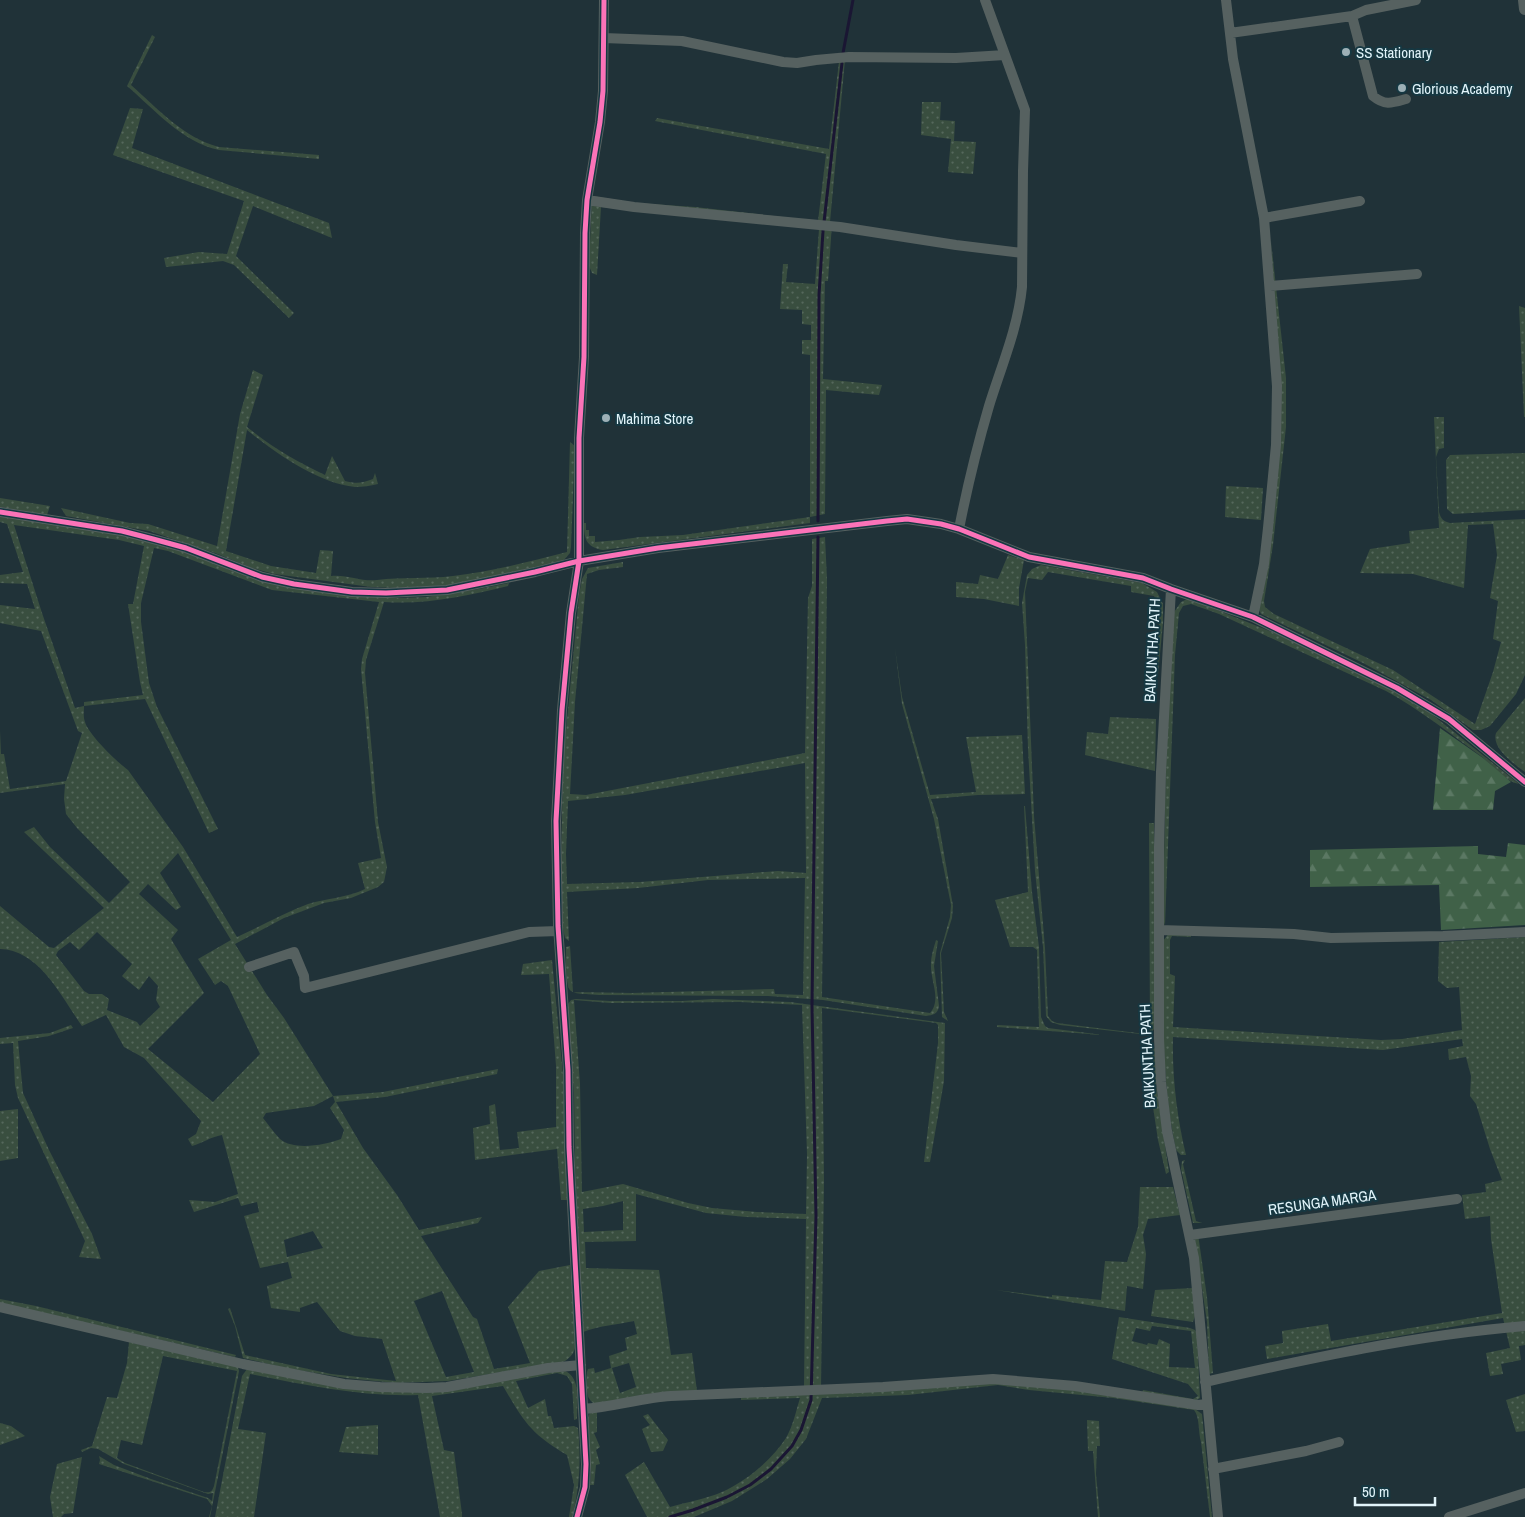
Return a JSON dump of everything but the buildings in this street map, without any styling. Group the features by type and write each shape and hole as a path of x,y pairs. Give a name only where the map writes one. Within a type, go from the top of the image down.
{"street":[{"path":"577,1517 585,1487 586,1464 569,1147 568,1070 558,931 556,821 562,710 571,613 579,561 579,438 584,357 584,275 587,200 600,122 603,91 604,0"},
{"path":"959,529 970,473 1018,314 1022,287 1022,171 1025,110 985,0"},
{"path":"1226,0 1233,59 1264,218 1277,386 1276,444 1265,555 1253,617"},
{"path":"1230,33 1352,16 1366,10 1416,0"},
{"path":"1524,0 1525,9"},
{"path":"1352,16 1373,96 1379,101 1388,104 1406,99"},
{"path":"604,38 682,41 783,62 797,63 849,57 956,58 1005,55"},
{"path":"587,200 644,208 840,227 1022,253"},
{"path":"1264,218 1360,201"},
{"path":"1270,286 1417,274"},
{"path":"0,512 122,531 186,548 262,577 294,584 352,592 395,593 447,590 579,561 658,548 887,520 907,519 924,521 959,529 1029,557 1143,578 1253,617 1396,688 1449,719 1525,782"},
{"name":"BAIKUNTHA PATH","path":"1170,589 1161,772 1159,930 1161,1082 1167,1131 1190,1235 1199,1297 1218,1517"},
{"path":"1159,930 1294,934 1331,938 1525,932"},
{"path":"249,967 294,952 304,976 305,988 529,932 558,931"},
{"name":"RESUNGA MARGA","path":"1190,1235 1457,1199"},
{"path":"0,1307 243,1364 353,1385 447,1387 548,1368 582,1365"},
{"path":"1205,1382 1305,1359 1477,1330 1525,1326"},
{"path":"583,1409 671,1396 884,1387 993,1379 1075,1386 1198,1405 1207,1404"},
{"path":"1213,1469 1306,1451 1339,1442"},
{"path":"1449,1517 1525,1493"}],"green space":[{"path":"152,35 155,37 131,85 172,122 194,137 219,147 319,155 319,159 219,150 206,146 181,133 127,86"},
{"path":"845,60 830,222 832,224 828,281 825,281 823,379 882,385 879,395 826,390 825,514 810,517 810,355 802,354 802,340 811,340 811,325 802,324 802,310 780,309 783,264 788,264 786,282 815,284 819,229 736,219 601,207 597,275 592,273 589,266 592,196 636,203 695,207 818,221 826,154 655,121 657,118 829,149 839,61"},
{"path":"922,102 941,102 940,120 955,121 954,141 976,142 973,174 948,172 951,139 921,135"},
{"path":"130,108 143,109 132,148 329,223 332,238 253,206 236,256 294,313 289,318 234,265 223,261 166,267 164,258 199,252 227,254 244,201 113,155"},
{"path":"1271,241 1286,378 1286,427 1273,545 1264,601 1265,607 1274,614 1393,670 1475,724 1501,642 1493,639 1498,601 1490,598 1497,555 1493,524 1468,525 1464,588 1413,574 1360,573 1370,549 1410,543 1409,531 1439,528 1434,417 1444,417 1444,448 1439,449 1436,457 1439,512 1442,518 1450,523 1525,519 1525,675 1516,694 1490,726 1481,730 1473,730 1431,700 1363,663 1261,614 1259,610 1281,426"},
{"path":"1519,306 1525,308 1525,417 1524,417"},
{"path":"253,370 263,375 247,427 285,454 325,475 332,456 345,481 356,483 366,481 373,479 375,473 378,484 355,487 327,480 298,466 247,430 226,551 271,566 316,573 320,550 333,551 331,576 366,580 444,577 468,574 567,552 570,442 575,446 570,553 563,561 453,585 396,588 371,587 274,574 149,531 66,516 61,508 130,523 148,524 217,546 240,414"},
{"path":"1525,453 1525,510 1453,514 1447,509 1446,460 1450,455"},
{"path":"1226,486 1263,488 1261,520 1225,517"},
{"path":"0,498 50,506 47,515 0,507"},
{"path":"0,516 120,535 347,594 400,598 426,597 509,583 508,586 446,599 400,603 384,602 366,660 365,673 378,822 387,867 384,882 378,887 351,898 324,903 284,918 235,944 333,1096 383,1092 498,1069 497,1074 385,1097 336,1102 363,1148 397,1195 419,1230 482,1217 478,1223 421,1236 473,1317 477,1319 494,1369 530,1363 508,1307 539,1271 570,1265 576,1343 575,1349 566,1360 448,1381 395,1383 346,1378 285,1368 243,1358 235,1326 228,1309 230,1308 245,1355 331,1374 396,1381 382,1339 355,1336 340,1331 317,1302 300,1308 300,1312 271,1308 267,1286 292,1278 288,1262 260,1268 244,1216 259,1212 257,1202 241,1206 238,1198 194,1212 189,1200 215,1202 238,1194 222,1135 192,1146 188,1139 196,1134 201,1121 144,1058 124,1047 106,1015 82,1026 58,990 38,966 14,951 0,949 0,906 49,947 54,948 104,908 24,832 34,827 50,847 109,903 130,882 77,828 66,814 65,784 0,793 0,731 1,754 4,754 10,789 66,781 82,733 78,731 41,631 0,623 0,605 35,609 27,584 0,583 0,575 23,572 7,524 0,522","holes":["14,525 119,540 144,546 133,604 128,604 143,695 84,702 84,706 75,708 42,613","154,548 168,551 272,590 379,602 362,659 361,669 375,822 381,858 358,863 365,889 308,904 237,937 183,847 128,770 97,740 85,722 84,706 145,699 209,833 218,829 157,707 149,683 141,622 141,603","178,853 231,940 198,959 215,985 221,981 228,986 260,1054 213,1102 148,1049 204,993 171,939 178,930 139,894 148,884 176,910 181,907 160,873","97,932 132,964 123,977 139,990 149,976 158,986 156,1000 160,1007 140,1026 137,1022 107,1010 109,999 102,994 89,994 84,991 56,955 58,951 70,942 79,950","333,1096 335,1102 330,1108 344,1130 341,1139 327,1143 310,1146 286,1143 278,1137 263,1118 266,1113 314,1106","313,1231 323,1248 287,1257 284,1240","442,1291 474,1372 446,1377 414,1301"]},
{"path":"810,517 810,523 603,550 593,547 587,541 584,529 584,523 586,523 586,530 589,530 589,536 595,536 595,542 683,535"},
{"path":"825,537 827,579 822,997 930,1013 935,1002 931,964 936,940 938,941 934,966 938,1011 933,1015 926,1016 823,1000 768,996 599,995 573,992 632,993 774,989 775,994 803,995 805,878 708,880 638,888 567,892 569,941 565,938 561,867 563,762 582,579 588,568 623,562 623,567 599,570 587,574 575,702 570,794 586,795 805,753 808,598 812,586 812,539","holes":["805,763 806,873 778,871 640,882 567,884 568,801 625,795"]},
{"path":"1008,555 1024,560 1019,588 1019,606 984,599 956,597 956,582 978,584 980,575 998,579"},
{"path":"1041,565 1142,583 1157,592 1163,604 1158,674 1155,674 1159,612 1154,596 1131,592 1131,586 1048,572 1042,580 1028,578 1025,592 1034,816 1045,948 1048,1016 1057,1023 1145,1034 1150,1033 1149,823 1154,823 1155,1028 1149,1035 1060,1025 1051,1022 1046,1016 1043,947 1035,871 1022,603 1027,575 1032,569"},
{"path":"1187,599 1277,634 1391,689 1424,708 1519,784 1504,777 1482,757 1447,731 1386,691 1219,614 1191,604 1183,606 1179,613 1175,655 1165,926 1163,918 1166,746 1174,612 1181,602"},
{"path":"895,648 902,697 930,795 976,792 966,737 1022,735 1025,794 931,799 938,819 953,906 952,918 941,953 944,1012 948,1021 942,1017 940,953 950,917 951,905 934,819 902,704"},
{"path":"1525,698 1525,772 1504,755 1495,739 1496,733"},
{"path":"1110,717 1156,719 1155,771 1085,755 1087,732 1108,734"},
{"path":"1440,728 1483,758 1511,782 1495,791 1493,810 1433,810"},
{"path":"1024,806 1039,947 1041,1017 1048,1028 1103,1035 997,1027 997,1025 1039,1027 1037,950 1033,947 1010,947 995,900 1028,892"},
{"path":"1508,843 1525,845 1525,925 1441,930 1439,885 1310,887 1310,850 1478,846 1478,854 1506,857"},
{"path":"1169,933 1191,933 1191,937 1172,936 1170,940 1170,974 1175,976 1173,1027 1381,1040 1402,1039 1462,1030 1459,987 1447,988 1438,981 1439,942 1525,937 1525,1345 1519,1346 1521,1360 1501,1364 1503,1374 1490,1376 1486,1353 1510,1348 1503,1318 1267,1359 1265,1346 1283,1343 1282,1331 1328,1324 1331,1341 1502,1313 1491,1239 1490,1216 1465,1219 1462,1195 1486,1192 1485,1184 1502,1180 1476,1104 1470,1096 1471,1076 1466,1057 1449,1060 1448,1049 1463,1046 1462,1039 1383,1050 1173,1037 1176,1097 1186,1155 1181,1155 1176,1150 1165,1072 1163,941"},
{"path":"570,946 573,992 569,988 566,973 566,947"},
{"path":"552,960 563,1075 567,1200 561,1200 557,1149 475,1160 473,1128 490,1124 489,1106 495,1104 500,1150 519,1148 517,1132 556,1127 556,1066 549,974 521,975 523,964"},
{"path":"576,999 682,1001 713,999 790,1002 945,1023 944,1081 930,1162 924,1162 938,1043 938,1025 936,1023 822,1008 824,1181 821,1387 804,1387 806,1219 746,1217 706,1213 636,1194 636,1241 585,1242 586,1268 659,1270 671,1355 692,1353 697,1391 595,1404 591,1402 587,1386 588,1369 594,1368 595,1373 611,1368 609,1356 627,1350 625,1338 637,1334 634,1321 602,1326 583,1332 575,1164 574,1093 568,1020 568,1004 571,1000","holes":["574,1000 610,1003 740,1002 802,1005 807,1154 806,1214 712,1208 623,1184 582,1192 580,1084","623,1201 623,1230 584,1232 583,1209","629,1363 636,1387 620,1393 612,1368"]},
{"path":"71,1025 73,1028 49,1036 18,1041 23,1093 49,1150 92,1234 101,1259 79,1257 85,1241 18,1098 15,1085 13,1043 0,1044 0,1038 50,1033"},
{"path":"1150,1040 1156,1051 1156,1085 1169,1172 1166,1174 1153,1107"},
{"path":"18,1109 18,1158 0,1161 0,1111"},
{"path":"1185,1160 1183,1164 1196,1221 1202,1223 1193,1223 1181,1169 1182,1161"},
{"path":"1140,1187 1173,1187 1180,1215 1148,1219 1143,1235 1146,1254 1143,1289 1127,1286 1125,1311 996,1290 1052,1297 1052,1295 1101,1300 1105,1261 1127,1262 1138,1227"},
{"path":"1194,1234 1198,1234 1207,1297 1213,1373 1209,1374 1207,1322"},
{"path":"1193,1288 1195,1316 1193,1322 1151,1316 1155,1290"},
{"path":"0,1299 36,1306 236,1355 235,1357 0,1303"},
{"path":"1119,1317 1195,1330 1197,1333 1200,1398 1197,1400 1142,1393 1143,1390 1193,1399 1198,1396 1188,1384 1112,1359","holes":["1152,1326 1191,1331 1195,1368 1169,1367 1170,1344 1159,1339 1157,1345 1148,1343 1147,1345 1132,1341 1136,1328 1150,1331"]},
{"path":"129,1342 238,1367 239,1371 210,1517 212,1506 207,1499 99,1464 99,1456 114,1465 208,1498 212,1501 213,1493 208,1494 124,1464 98,1449 91,1448 82,1452 81,1450 92,1446 107,1397 117,1398 127,1363","holes":["163,1356 237,1371 214,1486 210,1492 204,1492 125,1463 117,1458 121,1440 142,1445"]},
{"path":"247,1369 385,1391 563,1370 569,1373 576,1384 578,1398 577,1419 574,1420 572,1384 567,1376 557,1373 516,1381 528,1408 545,1399 548,1416 551,1416 554,1428 574,1426 578,1428 579,1473 572,1517 569,1517 574,1485 567,1455 529,1426 503,1386 432,1396 444,1450 454,1452 462,1514 462,1517 440,1517 418,1395 354,1392 250,1374 238,1429 266,1433 254,1517 215,1517 242,1376"},
{"path":"982,1382 1061,1388 1192,1407 1202,1414 1212,1517 1210,1517 1198,1421 1194,1410 1113,1398 998,1385 908,1395 822,1398 806,1439 790,1459 767,1479 732,1501 694,1517 647,1517 625,1475 644,1462 670,1507 722,1492 757,1470 773,1455 791,1429 800,1398 741,1400 741,1398 674,1399 640,1403 597,1412 597,1432 594,1433 600,1447 596,1450 600,1464 596,1465 594,1485 590,1485 588,1418 590,1412 593,1411 674,1397 928,1388"},
{"path":"1525,1394 1525,1431 1516,1432 1506,1400"},
{"path":"648,1414 668,1440 663,1451 651,1452 642,1429 650,1425 643,1416"},
{"path":"1087,1420 1099,1421 1100,1446 1097,1446 1096,1474 1100,1517 1098,1517 1093,1451 1088,1451"},
{"path":"0,1423 11,1426 25,1436 0,1445"},
{"path":"378,1425 378,1455 339,1452 346,1427"},
{"path":"82,1457 73,1513 64,1514 61,1517 53,1517 50,1497 57,1464"}],"waterway":[{"path":"843,53 853,0"},
{"path":"818,521 819,295 823,231 842,63"},
{"path":"670,1517 727,1497 750,1485 771,1469 792,1446 801,1430 811,1400 816,1216 812,1006 818,537"}],"cycle path":[{"path":"577,1517 585,1487 586,1464 569,1147 568,1070 558,926 556,821 562,710 571,613 579,561 579,438 584,357 585,233 587,200 600,122 603,91 604,0"},
{"path":"0,512 122,531 186,548 262,577 294,584 352,592 386,593 447,590 579,561 658,548 907,519 941,524 959,529 1029,557 1143,578 1253,617 1397,688 1449,719 1525,782"}],"place":[{"name":"SS Stationary","path":"1346,52"},
{"name":"Glorious Academy","path":"1402,88"},
{"name":"Mahima Store","path":"606,418"}]}
